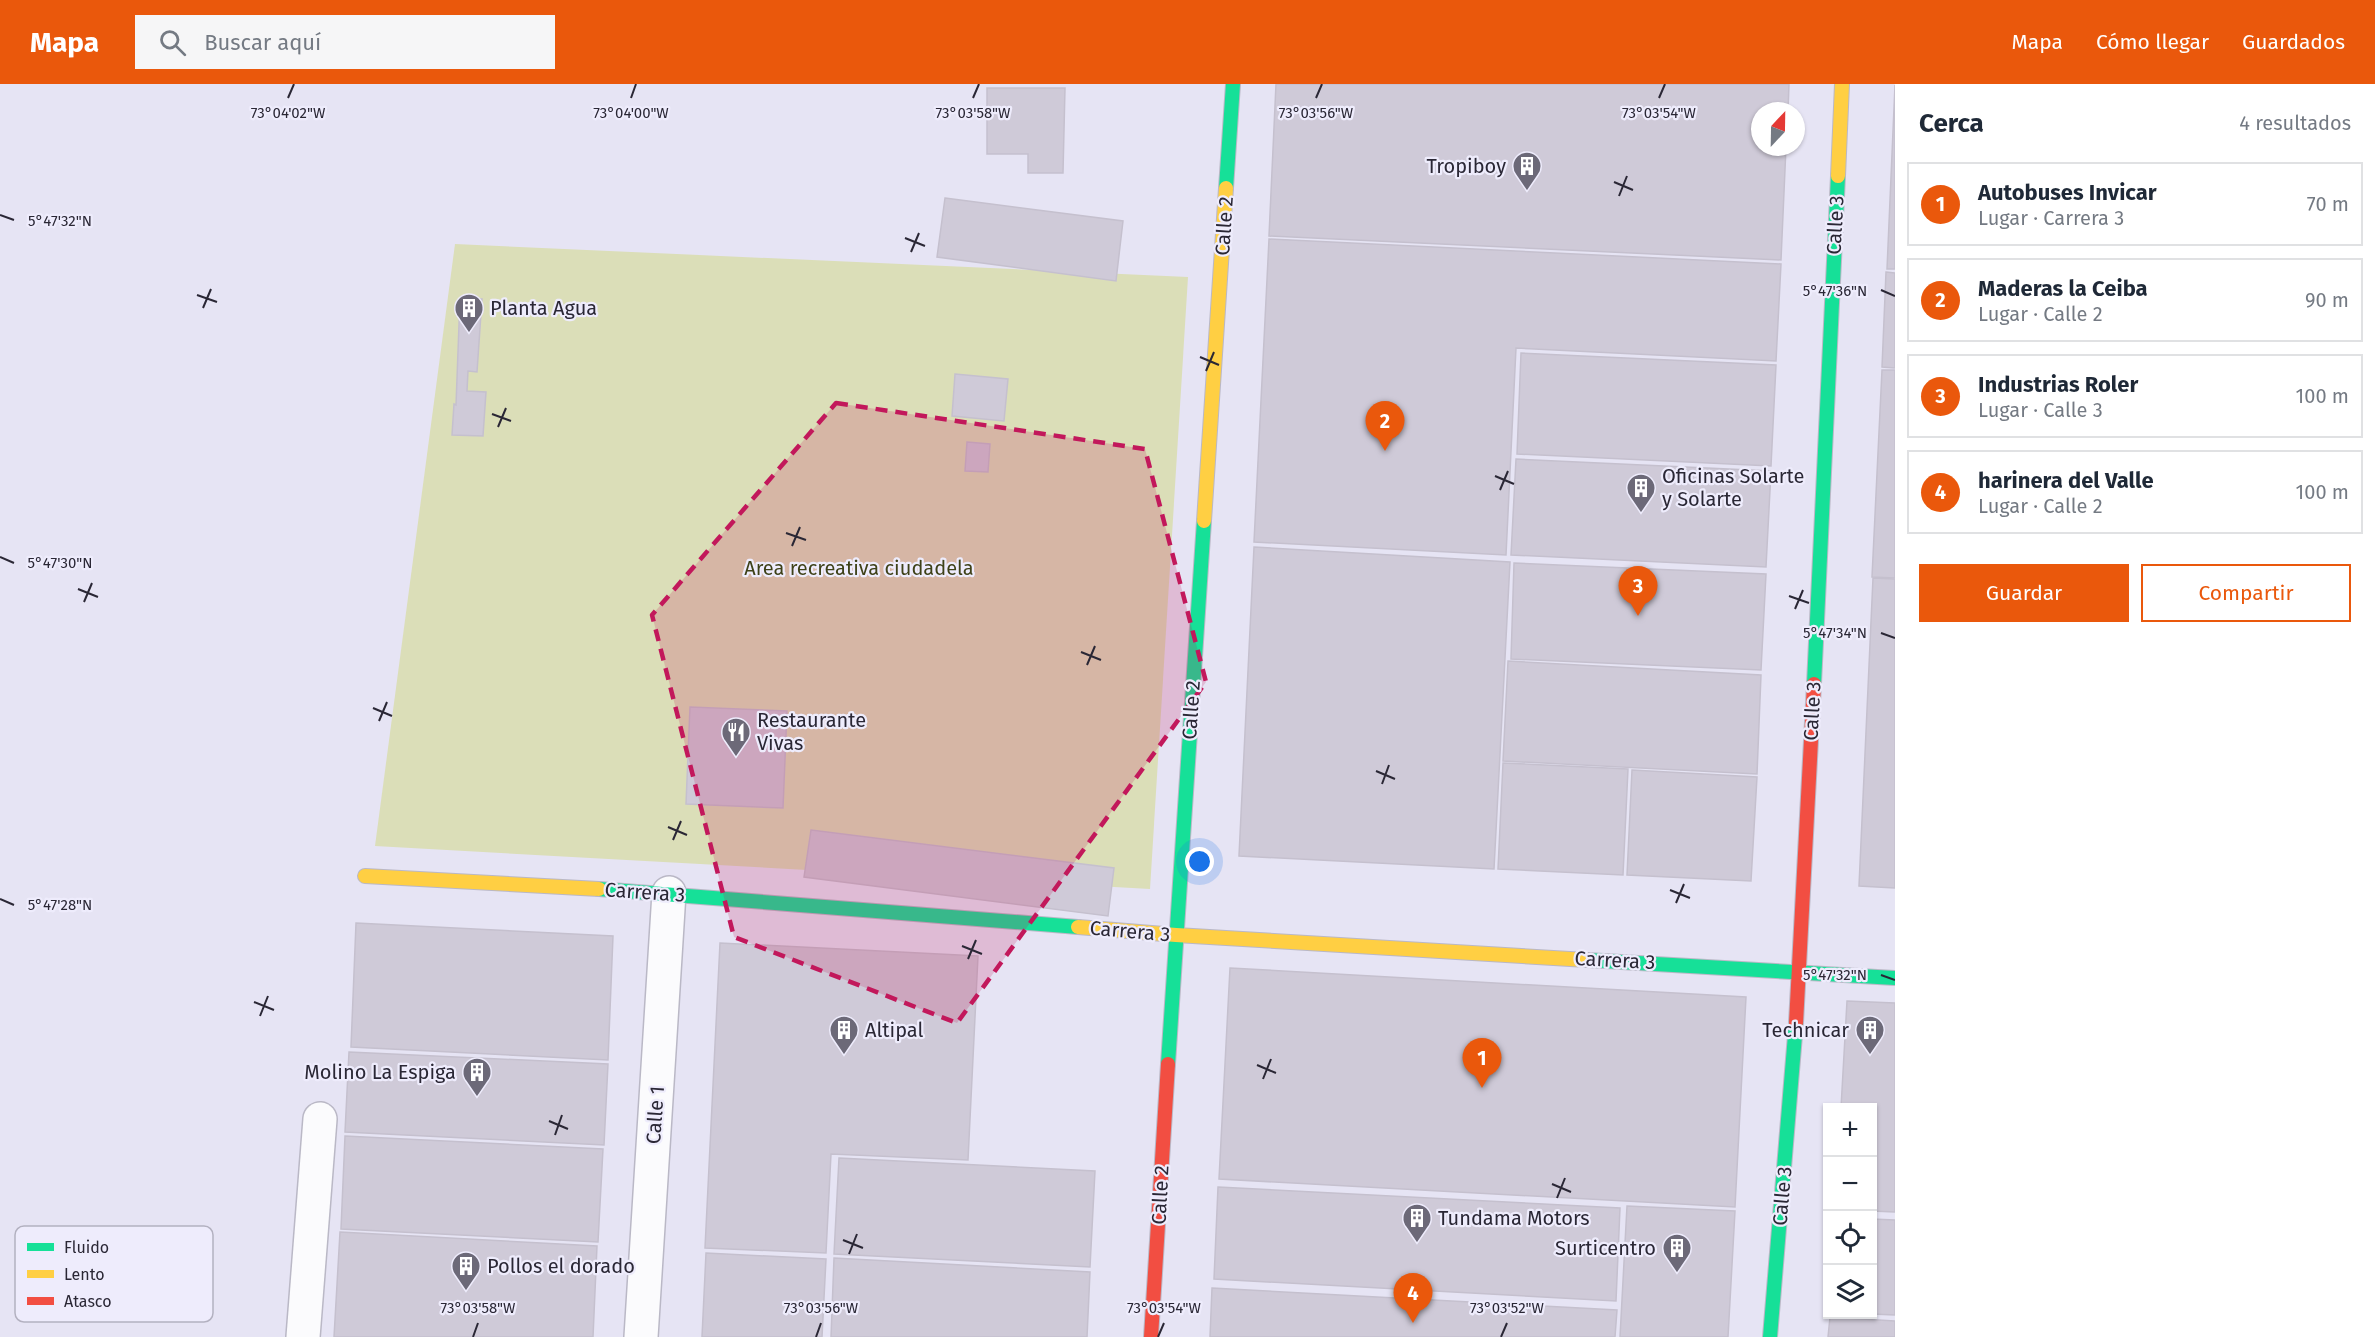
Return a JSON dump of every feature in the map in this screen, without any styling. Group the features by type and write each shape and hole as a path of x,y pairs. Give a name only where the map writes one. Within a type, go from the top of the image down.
{"street":[{"name":"Calle 2","path":"1151,1337 1233,84"},
{"name":"Calle 3","path":"1770,1337 1800,970 1842,84"},
{"name":"Carrera 3","path":"365,876 669,893 1176,935 1800,970 1895,978"},
{"name":"Calle 1","path":"641,1337 669,893"},
{"path":"303,1337 320,1119"}],"highlighted area":[{"path":"836,403 1145,449 1206,682 957,1023 734,937 652,615"}],"green space":[{"name":"Area recreativa ciudadela","path":"455,244 1188,277 1150,889 375,846"}],"building":[{"name":"Tropiboy","path":"1276,84 1789,84 1788,102 1751,102 1751,156 1786,156 1781,260 1269,236"},
{"path":"1895,85 1895,269 1887,269"},
{"path":"987,88 1065,88 1063,173 1028,173 1028,154 987,154"},
{"path":"945,198 1123,221 1116,281 937,257"},
{"path":"1269,239 1781,264 1776,361 1516,348 1506,555 1254,542"},
{"path":"1886,272 1895,273 1895,368 1882,367"},
{"name":"Planta Agua","path":"460,298 482,299 477,372 468,371 467,391 486,392 483,436 452,435 454,404 456,405"},
{"path":"1521,353 1776,365 1771,466 1517,454"},
{"path":"1882,370 1895,370 1895,578 1872,577"},
{"path":"955,374 1008,379 1004,421 952,416"},
{"path":"967,442 990,444 988,472 965,471"},
{"name":"Oficinas Solarte y Solarte","path":"1516,459 1771,471 1766,567 1511,555"},
{"path":"1254,547 1510,562 1494,869 1239,856"},
{"path":"1514,563 1766,574 1761,670 1511,659"},
{"path":"1873,578 1895,579 1895,888 1859,886"},
{"path":"1508,661 1761,675 1757,774 1503,761"},
{"name":"Restaurante Vivas","path":"690,707 787,711 783,808 686,804"},
{"path":"1503,763 1628,769 1623,875 1498,869"},
{"path":"1632,770 1757,777 1751,881 1627,875"},
{"path":"811,830 1114,868 1108,916 804,877"},
{"path":"356,923 613,936 608,1060 351,1047"},
{"name":"Altipal","path":"720,943 978,956 968,1160 831,1154 826,1253 705,1248"},
{"path":"1230,968 1746,997 1735,1207 1219,1179"},
{"name":"Technicar","path":"1847,1001 1895,1003 1895,1212 1877,1211 1877,1103 1841,1103"},
{"name":"Molino La Espiga","path":"349,1052 608,1064 604,1145 345,1132"},
{"path":"345,1136 603,1149 598,1242 341,1229"},
{"path":"839,1158 1095,1171 1090,1267 834,1254"},
{"name":"Tundama Motors","path":"1218,1187 1620,1208 1616,1301 1214,1279"},
{"name":"Surticentro","path":"1627,1206 1735,1211 1728,1337 1620,1337"},
{"path":"1877,1219 1895,1220 1895,1315 1877,1314"},
{"name":"Pollos el dorado","path":"340,1232 597,1246 593,1337 334,1337"},
{"path":"706,1253 826,1259 822,1337 702,1337"},
{"path":"834,1258 1090,1272 1087,1337 831,1337"},
{"path":"1212,1288 1617,1310 1615,1337 1210,1337"},
{"path":"1830,1319 1895,1321 1895,1337 1828,1337"}],"traffic: fast":[{"path":"1226,188 1233,84"},
{"path":"1814,684 1838,176"},
{"path":"1168,1064 1204,521"},
{"path":"599,889 1078,927"},
{"path":"1587,960 1895,978"},
{"path":"1770,1337 1796,1023"}],"traffic: slow":[{"path":"1838,176 1842,84"},
{"path":"1204,521 1226,188"},
{"path":"365,876 599,889"},
{"path":"1078,927 1587,960"}],"traffic: jam":[{"path":"1796,1023 1814,684"},
{"path":"1151,1337 1168,1064"}],"place":[{"name":"Tropiboy","path":"1527,192"},
{"name":"Planta Agua","path":"469,334"},
{"name":"Maderas la Ceiba","path":"1385,451"},
{"name":"Oficinas Solarte y Solarte","path":"1641,514"},
{"name":"Industrias Roler","path":"1638,616"},
{"name":"Restaurante Vivas","path":"736,758"},
{"name":"Altipal","path":"844,1056"},
{"name":"Technicar","path":"1870,1056"},
{"name":"Autobuses Invicar","path":"1482,1088"},
{"name":"Molino La Espiga","path":"477,1098"},
{"name":"Tundama Motors","path":"1417,1244"},
{"name":"Surticentro","path":"1677,1274"},
{"name":"Pollos el dorado","path":"466,1292"},
{"name":"harinera del Valle","path":"1413,1323"}]}
